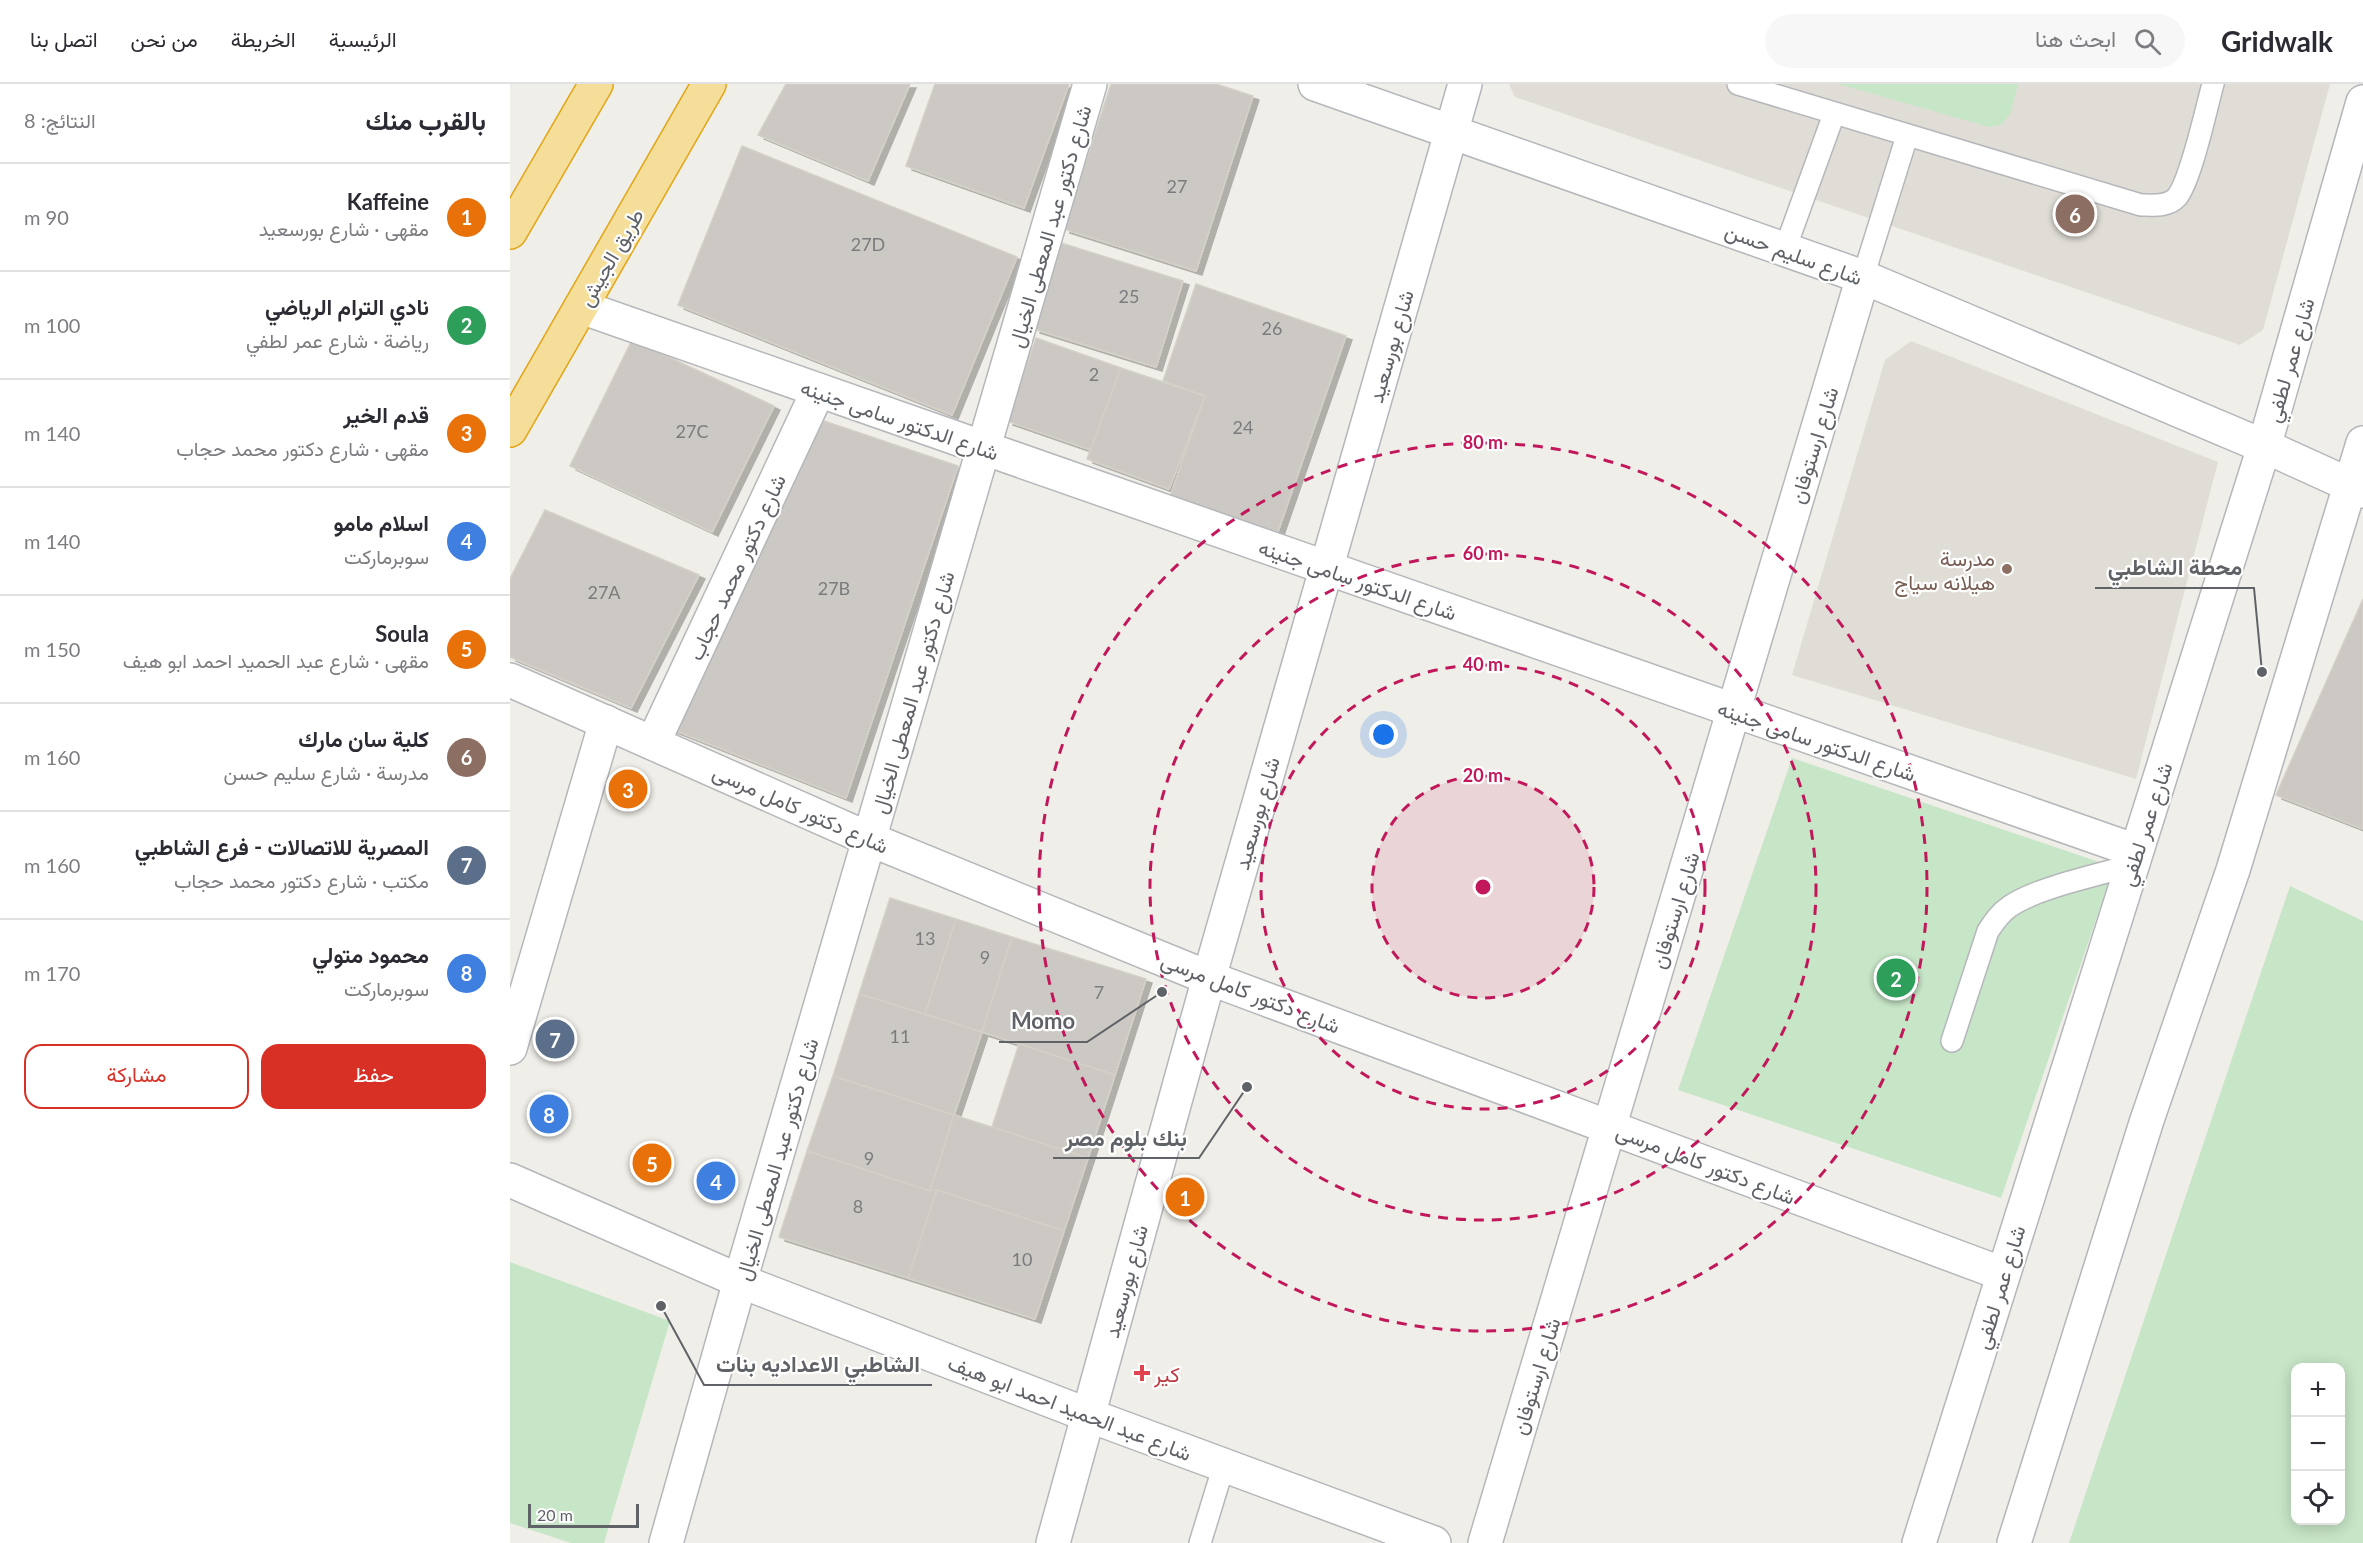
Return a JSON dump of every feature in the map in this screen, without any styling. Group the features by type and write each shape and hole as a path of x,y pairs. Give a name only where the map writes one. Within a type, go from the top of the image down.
{"highway":[{"path":"510,232 596,84"},
{"name":"طريق الجيش","path":"510,430 709,84"}],"street":[{"name":"شارع دكتور عبد المعطى الخيال","path":"666,1543 740,1281 1090,84"},
{"name":"شارع سليم حسن","path":"1315,84 1863,277 2273,450 2350,486"},
{"name":"شارع بورسعيد","path":"1053,1543 1209,978 1466,84"},
{"name":"شارع عمر لطفي","path":"1919,1543 2134,858 2273,450 2363,102"},
{"name":"شارع ارستوفان","path":"1485,1543 1863,277"},
{"name":"شارع الدكتور سامى جنينه","path":"581,307 1734,711 2134,858"},
{"name":"شارع دكتور محمد حجاب","path":"653,743 818,391"},
{"path":"2014,1543 2147,1120 2234,870 2363,443"},
{"name":"شارع دكتور كامل مرسى","path":"510,680 869,839 1209,978 2003,1274"},
{"path":"510,1048 606,722"},
{"name":"شارع عبد الحميد احمد ابو هيف","path":"510,1180 740,1281 1088,1415 1434,1543"}],"lane":[{"path":"1738,84 2141,205 2163,205 2176,198 2185,182 2213,84"},
{"path":"1785,249 1834,114"},
{"path":"1863,277 1907,136"},
{"path":"1952,1041 1988,931 1998,917 2009,907 2025,898 2134,858"},
{"path":"1200,1543 1224,1465"}],"shaded area":[{"path":"1509,84 2330,84 2263,330 2240,345 1515,97"},
{"name":"مدرسة هيلانه سياج","path":"1911,341 2218,462 2136,779 1792,675 1885,360"}],"green space":[{"path":"1838,84 2018,84 2010,114 2001,125 1989,127"},
{"path":"1792,758 2114,867 2001,1198 1678,1090"},
{"path":"2290,886 2363,921 2363,1543 2069,1543"},
{"path":"510,1262 670,1321 604,1543 571,1543 510,1523"}],"building":[{"path":"786,84 910,84 868,181 758,135"},
{"path":"935,84 1069,84 1024,208 906,166"},
{"path":"1111,84 1216,84 1253,96 1196,271 1064,229"},
{"path":"742,146 1017,257 952,415 678,305"},
{"path":"1061,243 1183,281 1156,367 1034,329"},
{"path":"1196,284 1346,336 1276,537 1169,500 1205,396 1163,381"},
{"path":"1036,338 1121,368 1091,450 1007,421"},
{"path":"632,340 774,406 712,532 570,466"},
{"path":"1121,368 1205,396 1169,489 1087,459"},
{"path":"818,419 958,466 846,798 669,728"},
{"path":"545,510 699,575 631,708 510,657 510,579"},
{"path":"2363,599 2363,829 2276,795"},
{"path":"890,898 956,919 925,1014 859,994"},
{"path":"956,919 1012,937 982,1032 925,1014"},
{"path":"1012,937 1146,979 1115,1075 982,1032"},
{"path":"859,994 982,1032 954,1115 833,1076"},
{"path":"1019,1044 1115,1075 1088,1158 992,1127"},
{"path":"833,1076 954,1115 930,1191 807,1151"},
{"path":"954,1115 1088,1158 1064,1231 937,1190 930,1191"},
{"path":"807,1151 930,1191 937,1190 908,1278 779,1237"},
{"path":"937,1190 1064,1231 1035,1319 908,1278"}],"place":[{"name":"كلية سان مارك","path":"2075,214"},
{"name":"مدرسة هيلانه سياج","path":"2007,569"},
{"name":"محطة الشاطبي","path":"2262,672"},
{"name":"قدم الخير","path":"628,789"},
{"name":"نادي الترام الرياضي","path":"1896,978"},
{"name":"Momo","path":"1162,992"},
{"name":"المصرية للاتصالات - فرع الشاطبي","path":"555,1039"},
{"name":"بنك بلوم مصر","path":"1247,1087"},
{"name":"محمود متولي","path":"549,1114"},
{"name":"Soula","path":"652,1163"},
{"name":"اسلام مامو","path":"716,1181"},
{"name":"Kaffeine","path":"1185,1197"},
{"name":"الشاطبي الاعداديه بنات","path":"661,1306"},
{"name":"كير","path":"1142,1373"}]}
